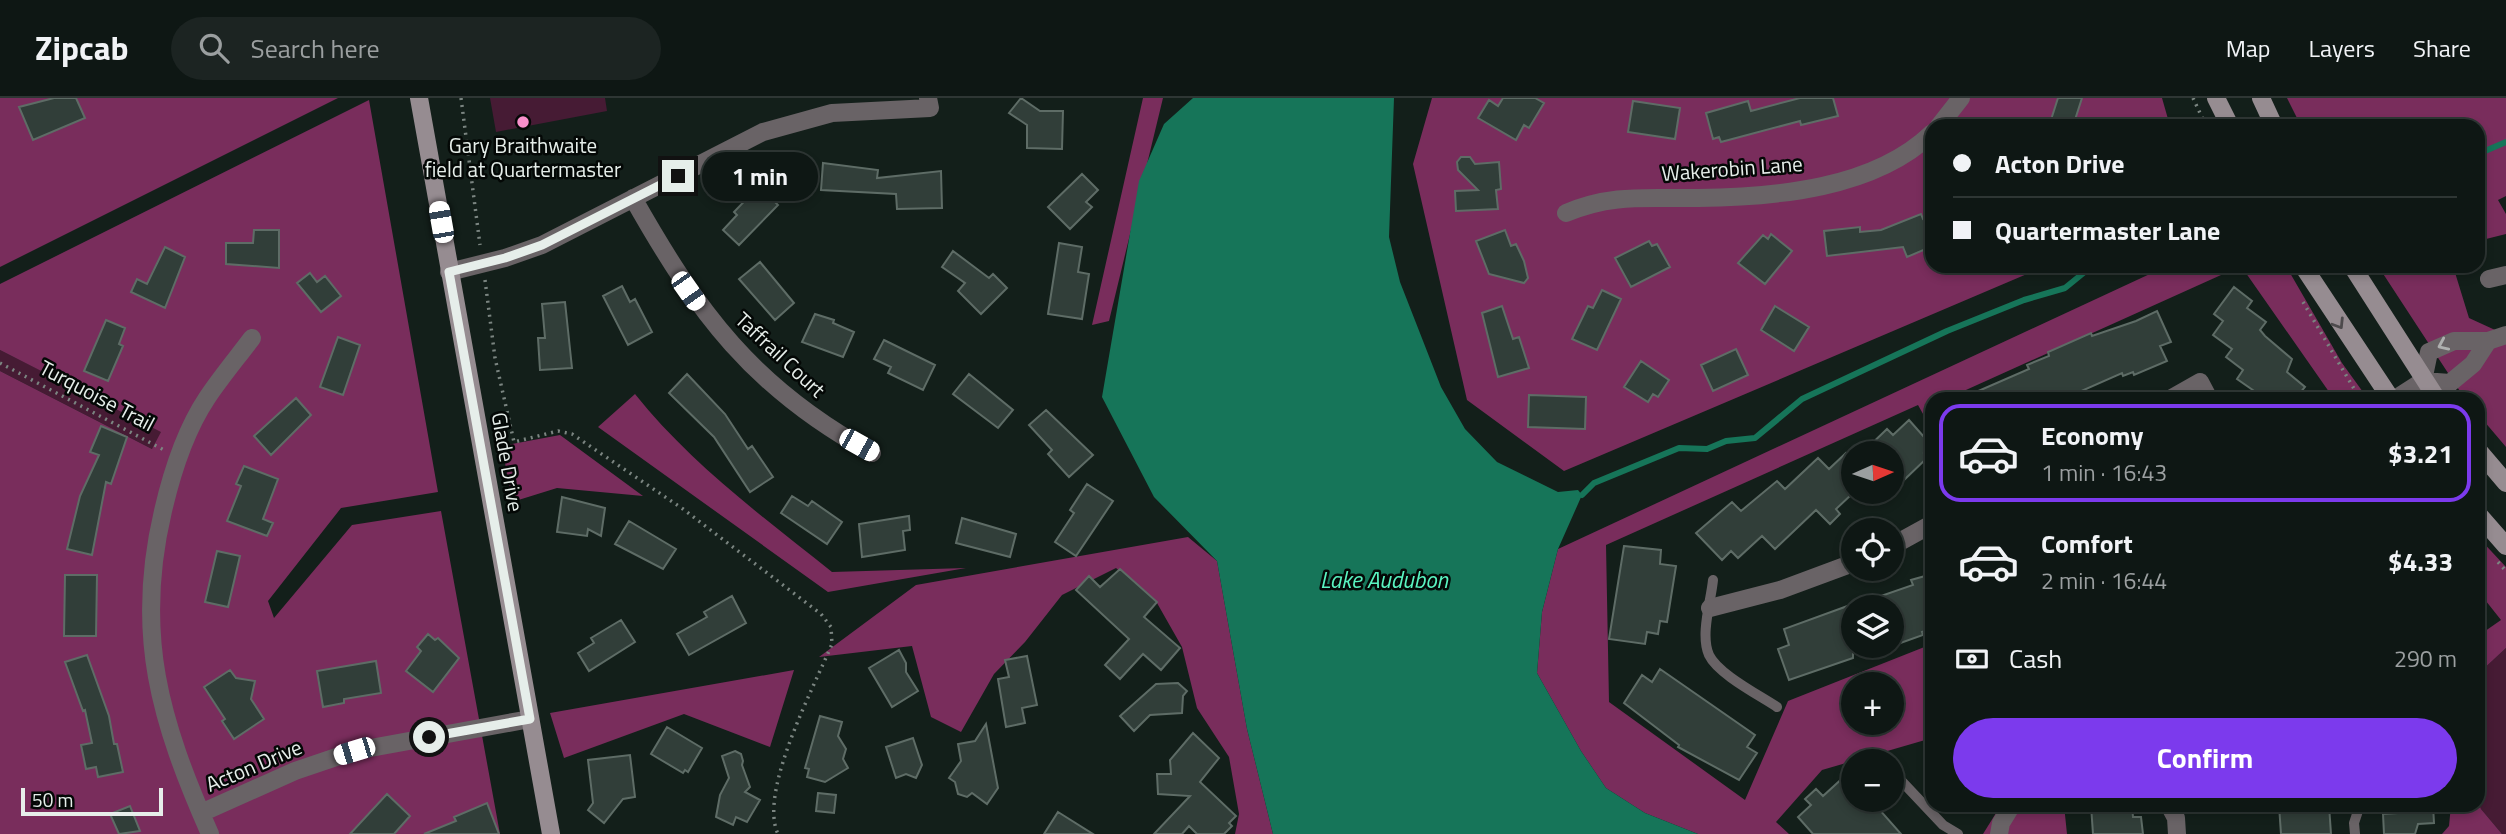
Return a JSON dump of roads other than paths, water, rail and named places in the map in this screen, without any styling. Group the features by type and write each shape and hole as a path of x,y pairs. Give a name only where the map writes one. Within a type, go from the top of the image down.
{"street":[{"name":"Glade Drive","path":"419,98 551,834"},
{"path":"1944,119 1961,98"},
{"path":"2216,98 2226,119"},
{"path":"2261,98 2271,119"},
{"path":"449,272 542,245 763,132 797,120 832,113 929,103"},
{"name":"Wakerobin Lane","path":"1566,213 1593,201 1615,197 1700,198 1758,195 1817,186 1868,173 1896,161 1925,138"},
{"name":"Taffrail Court","path":"634,198 674,270 703,312 736,350 807,412 872,453"},
{"path":"2309,273 2388,392"},
{"path":"2356,273 2432,392"},
{"path":"2423,381 2429,352 2454,341 2488,341 2506,335"},
{"path":"210,834 172,740 152,662 149,630 150,586 156,542 179,457 207,398 252,338"},
{"path":"2405,392 2423,381 2449,383 2473,364 2488,341"},
{"path":"2182,392 2200,382 2205,392"},
{"path":"2485,458 2506,483"},
{"path":"2485,522 2506,546"},
{"path":"1904,539 1925,528"},
{"path":"1710,608 1780,590 1841,567"},
{"name":"Acton Drive","path":"201,813 295,771 354,751 530,719"},
{"path":"1999,834 2001,823 2008,812"},
{"path":"2173,812 2177,834"}],"lane":[{"path":"1713,580 1706,643 1713,660 1717,667 1777,707"},
{"path":"1904,784 1925,806"},
{"path":"1931,812 1943,825 1958,834"},
{"path":"2355,834 2354,823 2358,812"}],"water":[{"name":"Lake Audubon","path":"1193,98 1394,98 1389,237 1400,282 1441,387 1465,429 1497,462 1558,492 1578,490 1582,495 1558,549 1542,612 1537,673 1581,751 1606,788 1645,813 1698,834 1273,834 1247,729 1217,561 1154,497 1102,397 1139,181 1164,124"}],"waterway":[{"path":"2485,151 2506,142"},
{"path":"1582,495 1594,483 1679,448 1707,449 1726,441 1755,438 1802,399 1947,331 2024,300 2065,288 2083,273"}],"place":[{"name":"Gary Braithwaite field at Quartermaster","path":"523,122"}]}
